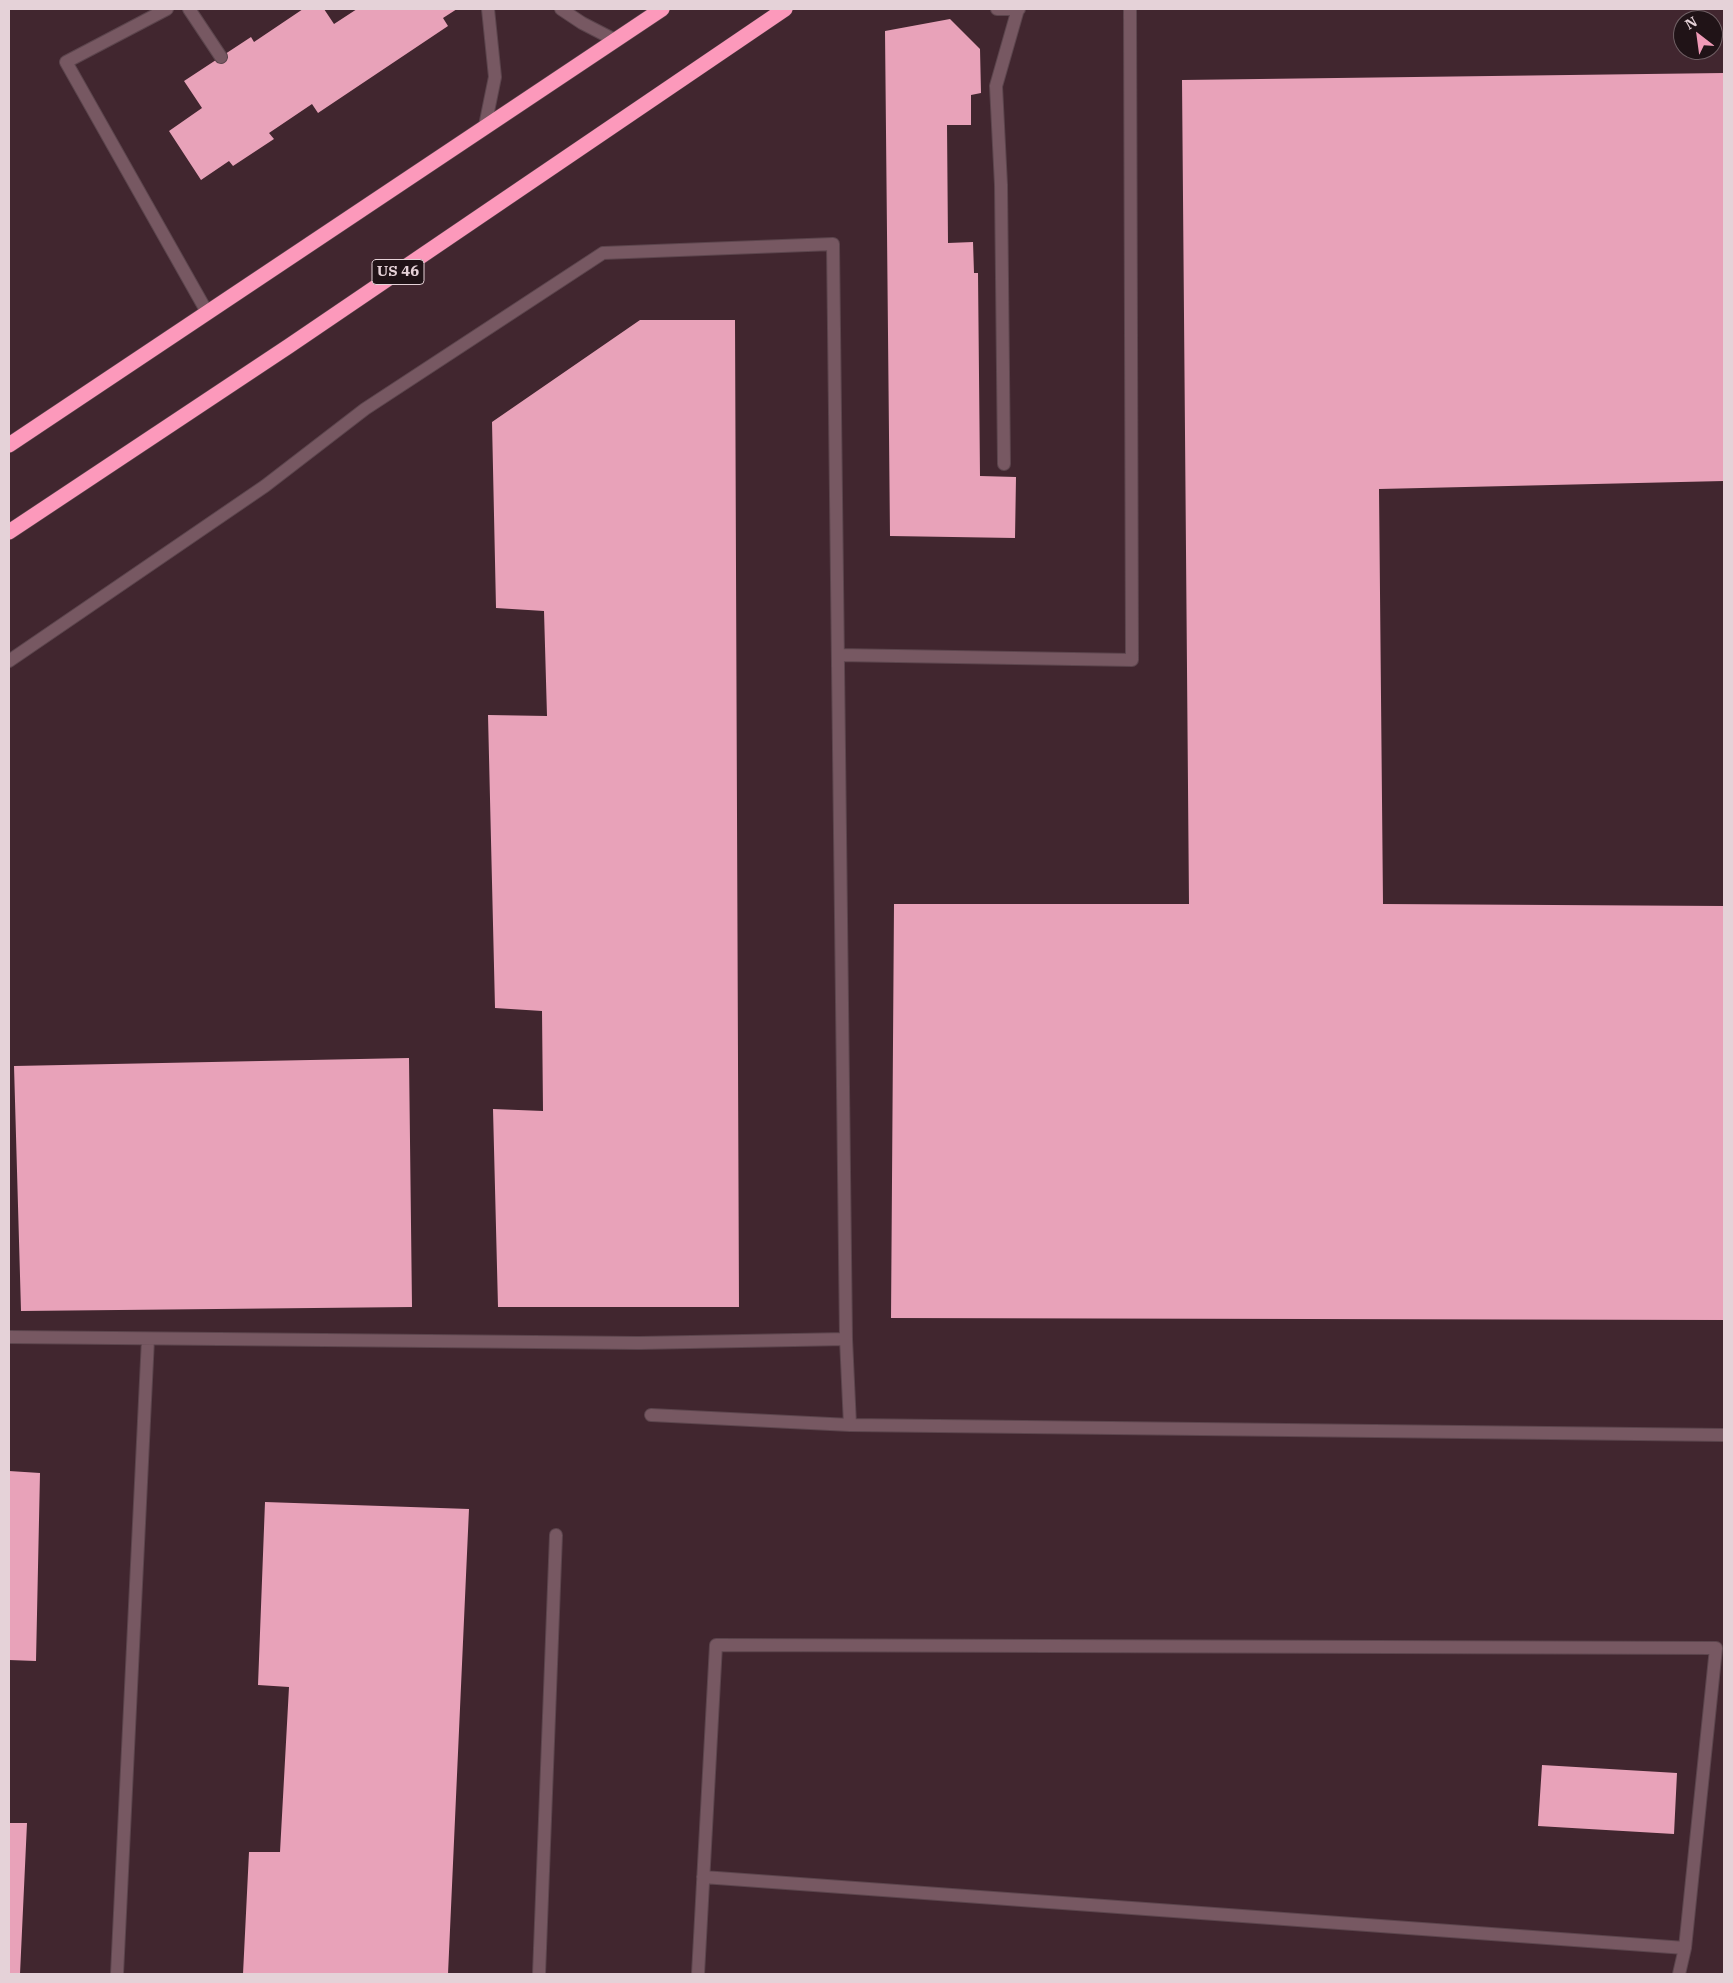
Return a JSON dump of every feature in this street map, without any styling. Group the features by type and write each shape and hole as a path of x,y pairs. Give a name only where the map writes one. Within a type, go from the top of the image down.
{"highway":[{"path":"9,445 662,9"},
{"name":"US 46","path":"9,532 289,346 785,9"}],"lane":[{"path":"167,9 66,62 207,312"},
{"path":"189,9 221,57"},
{"path":"485,126 495,77 488,9"},
{"path":"561,9 582,23 615,40"},
{"path":"997,9 1018,9 996,86 1001,185 1004,464"},
{"path":"838,655 1132,660 1130,9"},
{"path":"9,661 265,486 365,409 603,253 834,244 846,1339 850,1425"},
{"path":"9,1337 629,1343 846,1339"},
{"path":"117,1974 148,1339"},
{"path":"652,1416 850,1425 1724,1435"},
{"path":"539,1974 556,1535"},
{"path":"698,1974 716,1645 1716,1648 1685,1948 1679,1974"},
{"path":"703,1877 1685,1948"}],"building":[{"path":"303,9 324,9 334,24 357,9 457,9 443,18 448,26 318,113 312,104 269,133 274,139 233,166 229,161 201,180 169,131 202,108 184,81 251,37 254,42"},
{"path":"950,19 980,49 981,93 971,95 971,125 947,125 948,243 973,242 974,273 978,273 980,476 1016,477 1015,538 890,536 885,31"},
{"path":"1724,73 1724,481 1379,489 1383,904 1724,906 1724,1320 891,1318 894,904 1189,904 1182,80"},
{"path":"640,320 735,320 739,1307 498,1307 493,1109 543,1111 542,1011 495,1008 488,715 547,716 544,611 496,608 492,422"},
{"path":"409,1058 412,1307 21,1311 14,1066"},
{"path":"9,1471 40,1473 36,1661 9,1660"},
{"path":"265,1502 469,1509 448,1974 243,1974 249,1852 280,1852 289,1687 258,1685"},
{"path":"1542,1765 1677,1773 1674,1834 1538,1826"},
{"path":"9,1823 27,1823 20,1974 9,1974"}]}
